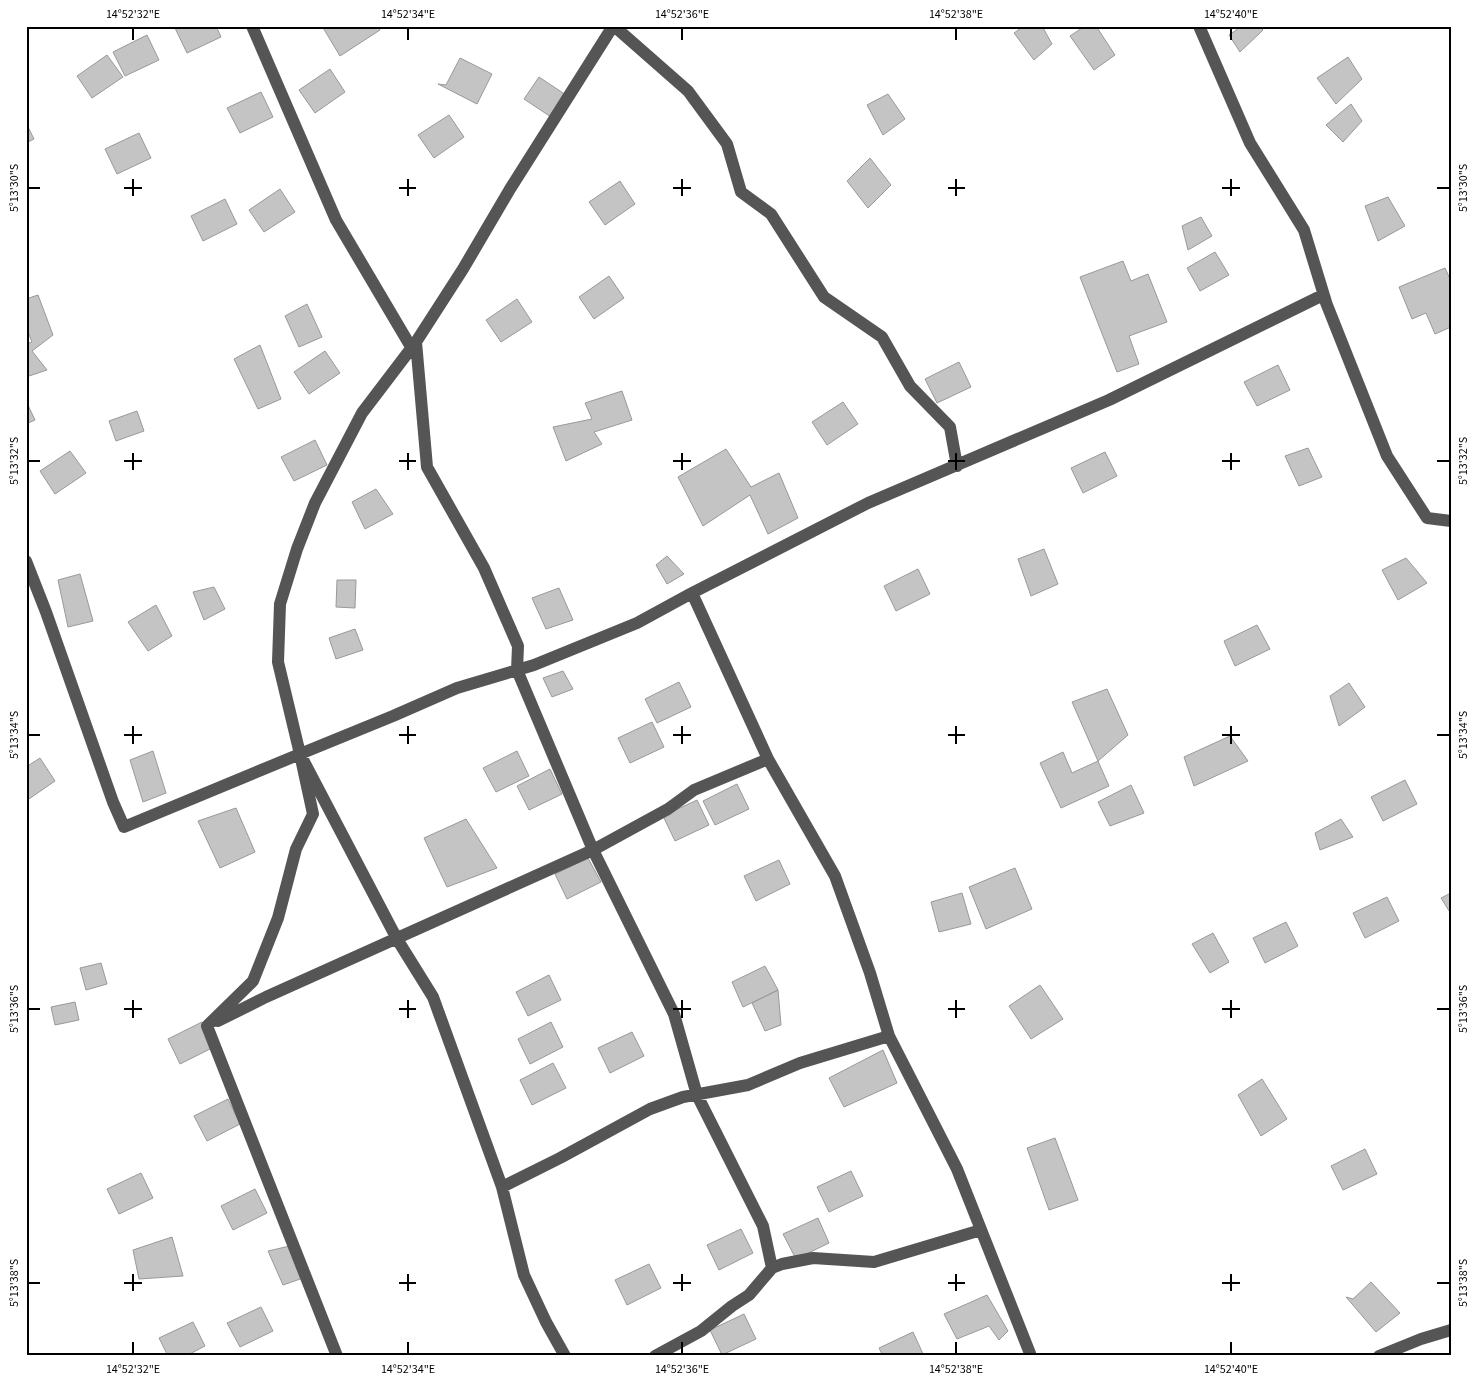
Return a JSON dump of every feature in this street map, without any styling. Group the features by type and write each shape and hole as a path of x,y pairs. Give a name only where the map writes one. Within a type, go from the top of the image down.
{"street":[{"path":"252,26 336,220 413,345 427,468 484,568 518,646 517,670 593,850 674,1014 696,1095 763,1226 772,1268"},
{"path":"207,1026 253,981 278,918 296,849 313,814 278,662 280,604 297,549 311,513 338,456 362,413 413,345 463,269 510,189 613,26 688,91 727,144 741,192 771,214 824,297 882,337 910,386 950,427 957,466"},
{"path":"1199,26 1250,143 1304,230 1330,312"},
{"path":"26,561 113,802 124,827 458,688 534,665 637,623 868,503 1110,400 1323,294 1387,456 1427,518 1451,521"},
{"path":"692,593 768,759 835,876 870,972 889,1036 957,1169 1031,1356"},
{"path":"300,754 397,938 433,997 502,1187 524,1275 564,1356"},
{"path":"207,1026 266,997 593,850 668,809 694,790 768,759"},
{"path":"207,1026 337,1356"},
{"path":"502,1187 650,1109 683,1097 748,1085 800,1063 889,1036"},
{"path":"655,1356 700,1331 749,1295 772,1268 782,1264 813,1258 874,1262 981,1230"},
{"path":"1379,1356 1421,1339 1451,1330"}],"building":[{"path":"180,26 216,26 221,37 187,53 175,28"},
{"path":"322,26 378,26 380,30 340,56"},
{"path":"1024,26 1042,26 1052,44 1034,60 1014,33"},
{"path":"1085,26 1096,26 1115,55 1094,70 1070,36"},
{"path":"1242,26 1259,26 1263,30 1240,52 1229,35"},
{"path":"147,35 159,60 125,76 113,52"},
{"path":"107,55 123,77 92,98 77,76"},
{"path":"1348,57 1362,79 1336,104 1317,78"},
{"path":"460,58 492,74 477,104 438,84 446,85"},
{"path":"330,69 345,92 315,113 299,90"},
{"path":"539,77 569,97 554,119 524,99"},
{"path":"261,92 273,117 240,133 227,108"},
{"path":"888,94 905,119 883,135 867,105"},
{"path":"1351,104 1362,121 1343,142 1326,125"},
{"path":"449,115 464,137 434,158 418,135"},
{"path":"26,123 34,139 26,143"},
{"path":"139,133 151,158 117,174 105,149"},
{"path":"870,158 891,185 868,208 847,181"},
{"path":"620,181 635,204 605,225 589,202"},
{"path":"280,189 295,212 264,232 249,210"},
{"path":"1388,197 1405,226 1378,241 1365,206"},
{"path":"225,199 237,224 203,241 191,216"},
{"path":"1201,217 1212,236 1188,250 1182,226"},
{"path":"1215,252 1229,275 1200,291 1187,268"},
{"path":"1123,261 1131,281 1148,274 1167,322 1129,336 1139,364 1117,372 1080,277"},
{"path":"1445,268 1451,281 1451,327 1435,334 1426,313 1412,319 1399,287"},
{"path":"609,276 624,298 594,319 579,297"},
{"path":"38,295 53,335 32,351 47,370 26,377 26,344 32,342 26,327 26,299"},
{"path":"517,299 532,322 501,342 486,320"},
{"path":"307,304 322,337 299,347 285,316"},
{"path":"260,345 281,399 258,409 234,359"},
{"path":"325,351 340,373 309,394 294,372"},
{"path":"959,362 971,387 937,403 925,379"},
{"path":"1278,365 1290,390 1257,406 1244,382"},
{"path":"622,391 632,420 594,432 602,444 566,461 553,427 592,419 585,403"},
{"path":"26,401 35,420 26,424"},
{"path":"843,402 858,424 827,445 812,422"},
{"path":"137,411 144,431 116,441 109,421"},
{"path":"315,440 327,465 294,481 281,457"},
{"path":"1308,448 1322,477 1299,486 1285,456"},
{"path":"726,449 751,487 779,473 798,518 768,534 750,495 703,526 678,477"},
{"path":"70,451 86,473 55,494 40,471"},
{"path":"1105,452 1117,476 1083,493 1071,468"},
{"path":"376,489 393,514 365,529 352,502"},
{"path":"1044,549 1058,584 1031,596 1018,559"},
{"path":"667,556 684,574 667,584 656,565"},
{"path":"1406,558 1427,583 1398,600 1382,570"},
{"path":"918,569 930,594 896,611 884,586"},
{"path":"80,574 93,621 68,627 58,580"},
{"path":"337,580 356,580 355,608 336,607"},
{"path":"214,587 225,609 204,620 193,592"},
{"path":"559,588 573,620 546,629 532,598"},
{"path":"156,605 172,636 148,651 128,622"},
{"path":"1257,625 1270,649 1235,666 1224,641"},
{"path":"355,629 363,650 336,659 329,638"},
{"path":"563,671 573,689 552,697 543,678"},
{"path":"679,682 691,707 657,723 645,699"},
{"path":"1349,683 1365,707 1339,726 1330,696"},
{"path":"1107,689 1128,735 1098,761 1072,702"},
{"path":"652,722 664,747 630,763 618,738"},
{"path":"1230,736 1248,761 1194,786 1184,757"},
{"path":"153,751 166,793 143,802 130,760"},
{"path":"517,751 529,776 496,792 483,768"},
{"path":"1063,752 1072,773 1098,761 1109,786 1061,808 1040,763"},
{"path":"40,758 55,781 26,801 26,767"},
{"path":"550,769 562,794 529,810 517,786"},
{"path":"1405,780 1417,804 1383,821 1371,797"},
{"path":"737,784 749,809 715,825 703,801"},
{"path":"1131,785 1144,813 1110,826 1098,802"},
{"path":"697,800 709,825 675,841 663,816"},
{"path":"236,808 255,852 220,868 198,821"},
{"path":"466,819 497,868 447,887 424,838"},
{"path":"1341,819 1353,837 1320,850 1315,833"},
{"path":"588,858 601,882 567,899 555,874"},
{"path":"779,860 790,884 756,901 744,876"},
{"path":"1015,868 1032,909 986,929 969,887"},
{"path":"962,893 971,924 939,932 931,902"},
{"path":"1451,893 1451,914 1441,898"},
{"path":"1387,897 1399,921 1365,938 1353,913"},
{"path":"1286,922 1298,946 1265,963 1253,938"},
{"path":"1213,933 1229,962 1210,973 1192,944"},
{"path":"101,963 107,984 86,990 80,968"},
{"path":"765,966 778,990 743,1007 732,982"},
{"path":"549,975 561,1000 528,1016 516,992"},
{"path":"1040,985 1063,1019 1031,1039 1009,1006"},
{"path":"778,990 781,1025 765,1031 752,1003"},
{"path":"75,1002 79,1020 55,1025 51,1007"},
{"path":"202,1022 214,1047 180,1064 168,1039"},
{"path":"551,1022 563,1047 530,1064 518,1039"},
{"path":"632,1032 644,1056 610,1073 598,1048"},
{"path":"883,1050 897,1083 844,1107 829,1078"},
{"path":"553,1063 566,1088 532,1105 520,1080"},
{"path":"1262,1079 1287,1119 1261,1136 1238,1095"},
{"path":"228,1099 240,1124 207,1141 194,1116"},
{"path":"1055,1138 1078,1200 1049,1210 1027,1148"},
{"path":"1365,1149 1377,1174 1343,1190 1331,1166"},
{"path":"851,1171 863,1196 829,1212 817,1187"},
{"path":"141,1173 153,1198 119,1214 107,1189"},
{"path":"255,1189 267,1213 233,1230 221,1206"},
{"path":"818,1218 829,1243 796,1259 783,1234"},
{"path":"741,1229 753,1253 719,1270 707,1245"},
{"path":"172,1237 183,1276 139,1279 133,1250"},
{"path":"294,1245 306,1277 283,1285 268,1251"},
{"path":"649,1264 661,1288 627,1305 615,1280"},
{"path":"1371,1282 1400,1313 1376,1332 1346,1297 1353,1299"},
{"path":"987,1295 1008,1331 999,1340 989,1326 957,1339 944,1314"},
{"path":"261,1307 273,1331 240,1347 227,1323"},
{"path":"744,1314 756,1339 722,1355 710,1330"},
{"path":"193,1322 205,1346 186,1356 168,1356 159,1338"},
{"path":"913,1332 924,1356 883,1356 879,1348"}]}
